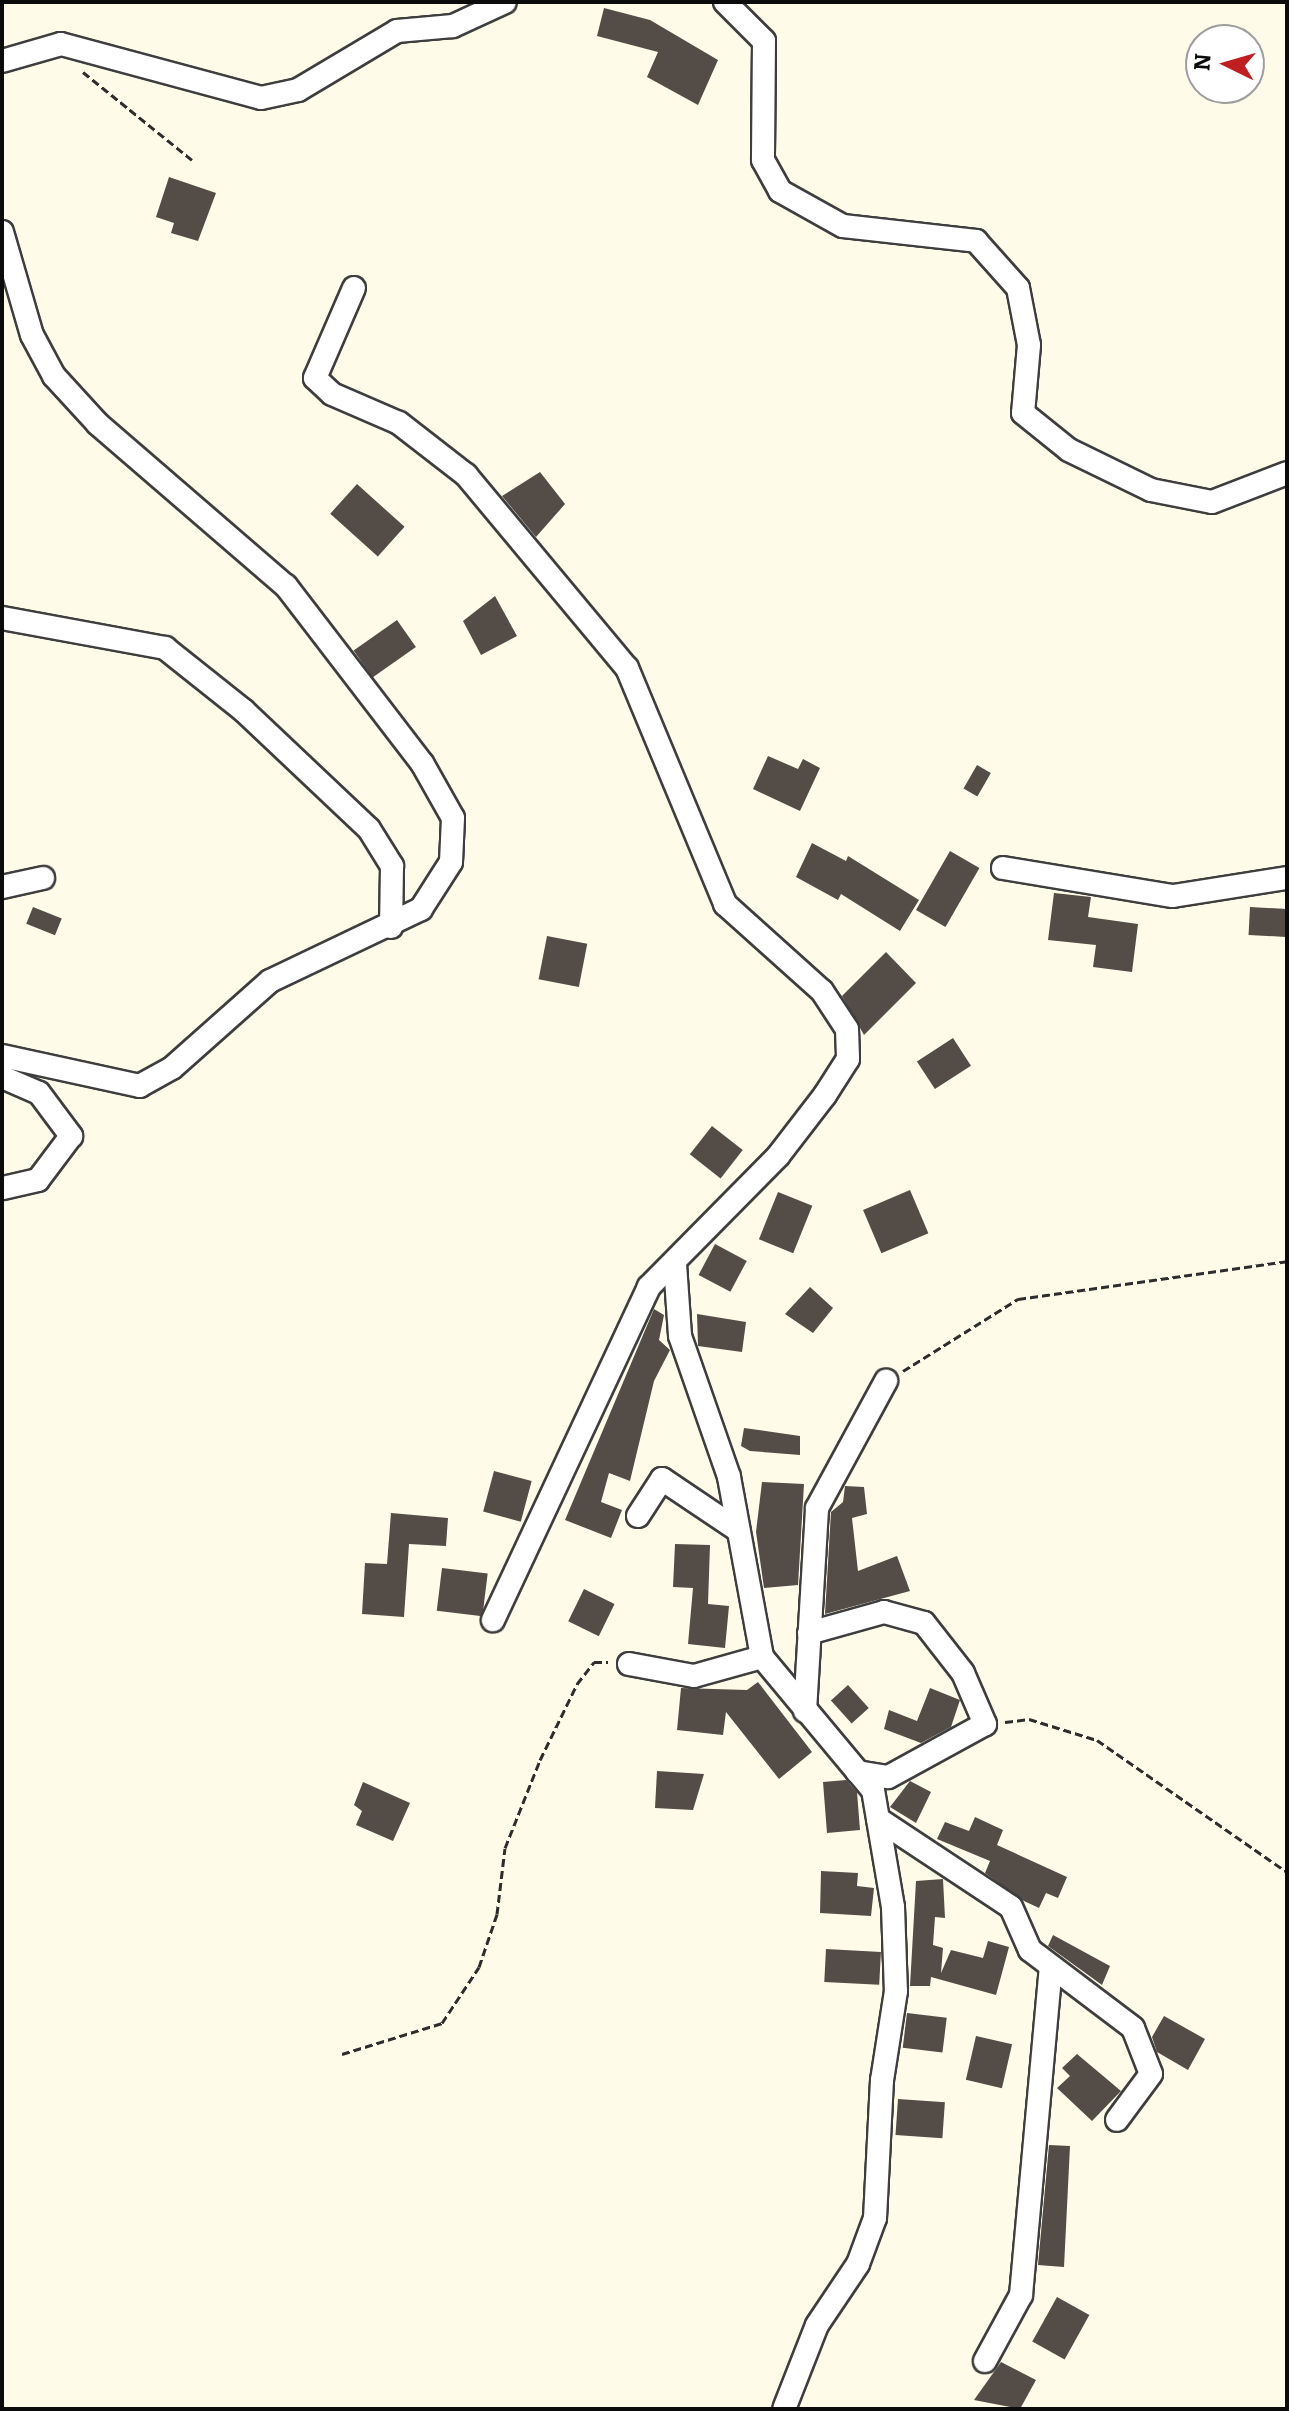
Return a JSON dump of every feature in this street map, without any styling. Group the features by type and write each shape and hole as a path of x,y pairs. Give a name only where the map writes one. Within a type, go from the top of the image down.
{"street":[{"path":"2,61 61,44 261,98 298,90 397,31 453,26 505,2"},
{"path":"725,2 764,41 763,160 780,191 843,226 976,241 1018,288 1029,345 1023,413 1069,450 1151,490 1212,502 1287,473"},
{"path":"2,232 32,335 72,399 286,586 430,777 453,818 451,862 421,909 391,927 270,981 172,1068 140,1086 2,1056"},
{"path":"354,288 315,378 332,394 399,423 466,475 627,668 725,904 822,991 847,1029 848,1059 825,1095 675,1264 649,1287 493,1620"},
{"path":"2,618 165,648 232,701 369,829 392,866 391,927"},
{"path":"1003,868 1173,896 1287,878"},
{"path":"2,887 43,878"},
{"path":"2,1077 39,1093 71,1136 38,1180 2,1188"},
{"path":"675,1264 680,1336 729,1477 762,1657 873,1790 893,1907 896,1991 882,2080 875,2218 858,2264 817,2325 784,2409"},
{"path":"805,1711 817,1508 886,1381"},
{"path":"638,1516 662,1479 738,1530"},
{"path":"809,1633 884,1612 924,1623 963,1673 985,1724 888,1777 857,1772"},
{"path":"629,1664 694,1676 762,1657"},
{"path":"878,1819 1011,1907 1030,1950 1133,2028 1151,2074 1117,2120"},
{"path":"985,2361 1021,2295 1028,2256 1051,1968"}],"path":[{"path":"61,44 96,90 192,160"},
{"path":"886,1381 1018,1299 1287,1261"},
{"path":"342,2054 442,2023 479,1967 518,1811 577,1684 594,1662 629,1664"},
{"path":"985,1724 1029,1719 1097,1740 1287,1872"}],"building":[{"path":"604,8 650,20 718,60 698,105 647,77 658,52 597,36"},
{"path":"169,177 216,193 198,241 171,233 174,223 156,217"},
{"path":"540,472 565,504 536,537 502,496"},
{"path":"357,484 405,527 378,557 330,514"},
{"path":"495,596 517,636 481,655 463,621"},
{"path":"397,620 416,647 373,677 354,650"},
{"path":"768,756 798,769 803,759 820,768 800,811 753,789"},
{"path":"977,765 991,773 977,796 964,788"},
{"path":"812,843 846,861 848,856 919,900 900,931 841,894 838,900 796,877"},
{"path":"950,851 979,868 945,927 916,910"},
{"path":"1054,893 1091,897 1088,917 1138,924 1132,972 1093,967 1096,945 1048,940"},
{"path":"33,907 62,919 55,935 26,924"},
{"path":"1250,907 1287,909 1285,937 1249,935"},
{"path":"547,936 587,944 579,987 539,979"},
{"path":"886,952 916,983 864,1035 842,996"},
{"path":"953,1038 971,1066 935,1089 917,1061"},
{"path":"712,1126 743,1150 721,1178 690,1154"},
{"path":"910,1190 928,1233 881,1253 863,1210"},
{"path":"778,1192 812,1206 793,1253 759,1239"},
{"path":"715,1244 747,1261 730,1292 699,1275"},
{"path":"810,1287 833,1308 813,1333 785,1314"},
{"path":"654,1309 664,1315 659,1340 670,1350 654,1381 630,1481 609,1473 601,1502 622,1510 611,1538 565,1520"},
{"path":"697,1314 746,1322 742,1352 698,1346"},
{"path":"744,1428 800,1436 800,1455 750,1451 741,1446"},
{"path":"494,1471 532,1481 521,1522 483,1512"},
{"path":"762,1482 804,1484 798,1585 764,1588 756,1532"},
{"path":"845,1486 864,1487 867,1514 852,1518 858,1571 897,1556 910,1591 825,1614 831,1512 843,1502"},
{"path":"391,1513 448,1518 446,1546 409,1544 404,1617 362,1614 365,1563 387,1564"},
{"path":"675,1544 710,1545 708,1604 729,1606 725,1648 688,1644 693,1588 673,1587"},
{"path":"442,1568 488,1574 482,1616 437,1611"},
{"path":"584,1589 615,1604 599,1636 568,1621"},
{"path":"758,1682 812,1752 779,1779 726,1712 723,1735 677,1730 681,1688 747,1690"},
{"path":"848,1685 869,1708 852,1723 831,1700"},
{"path":"930,1688 960,1700 951,1727 921,1743 884,1729 889,1710 917,1721"},
{"path":"657,1771 704,1774 693,1810 655,1808"},
{"path":"846,1780 857,1792 860,1830 827,1833 823,1782"},
{"path":"910,1781 931,1792 916,1823 890,1807"},
{"path":"363,1782 410,1803 393,1841 356,1825 362,1811 354,1805"},
{"path":"975,1817 1003,1830 997,1845 1067,1877 1058,1898 1046,1893 1039,1908 1024,1901 985,1873 990,1861 937,1839 945,1822 969,1831"},
{"path":"821,1871 858,1873 857,1886 874,1888 871,1916 820,1913"},
{"path":"943,1879 945,1918 935,1917 933,1945 943,1948 941,1973 951,1950 983,1958 988,1941 1009,1947 996,1995 931,1977 930,1986 910,1986 916,1881"},
{"path":"1053,1935 1110,1966 1102,1985 1048,1946"},
{"path":"826,1949 881,1952 879,1985 824,1982"},
{"path":"907,2013 947,2018 942,2053 903,2048"},
{"path":"1164,2016 1205,2039 1188,2070 1157,2052 1152,2037"},
{"path":"976,2036 1012,2044 1002,2088 966,2080"},
{"path":"1077,2054 1121,2091 1092,2121 1057,2088 1070,2076 1062,2068"},
{"path":"898,2099 945,2102 942,2138 895,2135"},
{"path":"1049,2145 1070,2146 1064,2267 1038,2265"},
{"path":"1057,2297 1089,2315 1065,2360 1032,2342"},
{"path":"1001,2362 1036,2380 1020,2409 974,2400"}]}
